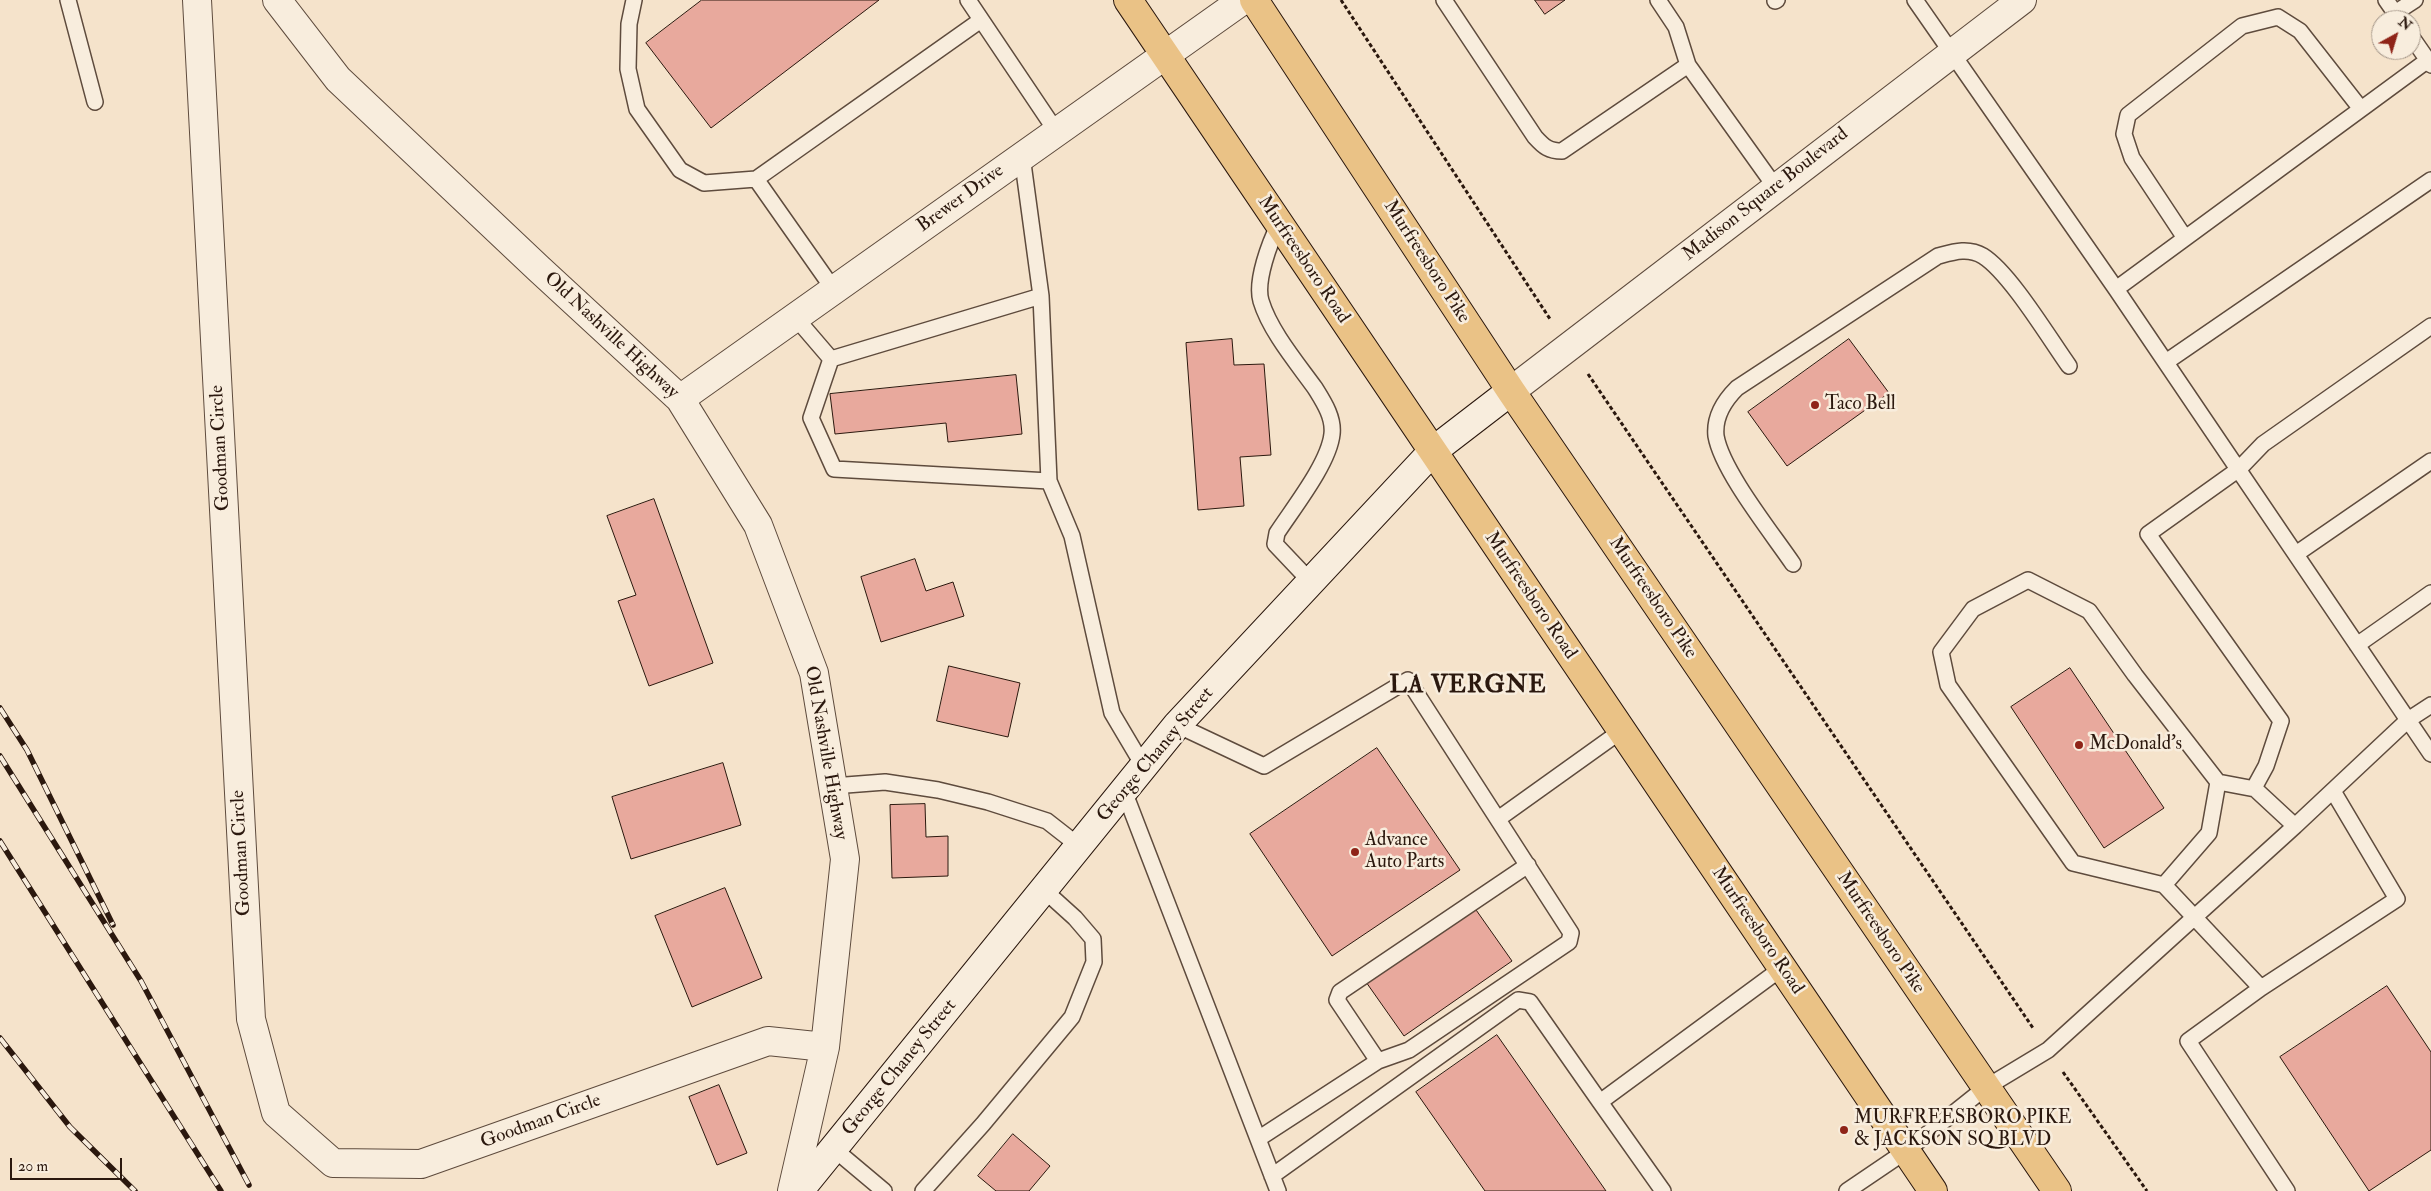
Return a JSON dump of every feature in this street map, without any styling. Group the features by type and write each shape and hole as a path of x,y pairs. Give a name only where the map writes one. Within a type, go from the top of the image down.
{"main road":[{"name":"Murfreesboro Road","path":"1128,0 1933,1191"},
{"name":"Murfreesboro Pike","path":"1254,0 1511,391 2057,1191"}],"street":[{"name":"Goodman Circle","path":"197,0 251,1019 276,1113 333,1163 421,1164 768,1041 825,1047"},
{"name":"Old Nashville Highway","path":"277,0 338,79 680,399 758,525 814,673 845,859 825,1047 792,1191"},
{"name":"Brewer Drive","path":"680,399 1243,0"},
{"name":"Madison Square Boulevard","path":"1511,391 2022,0"},
{"name":"George Chaney Street","path":"834,1150 1177,725 1433,451 1511,391"},
{"path":"799,1191 834,1150"}],"lane":[{"path":"68,0 95,102"},
{"path":"634,0 629,24 628,69 637,109 680,170 704,183 756,179 981,20"},
{"path":"968,0 1056,131"},
{"path":"1444,0 1536,137 1543,146 1552,151 1562,151 1688,65"},
{"path":"1658,0 1676,27 1688,65 1776,188"},
{"path":"1915,0 1953,51 2166,362 2431,754"},
{"path":"2405,10 2415,0"},
{"path":"2186,238 2132,158 2124,134 2128,115 2242,26 2278,17 2300,31 2360,109"},
{"path":"2116,289 2360,109 2429,62 2421,50"},
{"path":"1022,156 1041,296 1049,481 1072,536 1112,713 1144,767"},
{"path":"756,179 834,290"},
{"path":"2166,362 2431,180"},
{"path":"1279,224 1269,243 1263,265 1260,300 1279,336 1327,406 1332,432 1328,453 1277,532 1275,544 1311,582"},
{"path":"1793,564 1721,455 1716,434 1719,416 1726,398 1737,388 1938,256 1962,250 1982,256 2004,274 2069,366"},
{"path":"830,359 1041,296"},
{"path":"796,317 830,359"},
{"path":"2255,789 2266,766 2280,721 2148,534 2238,469 2263,444 2431,326"},
{"path":"830,359 811,418 834,469 1049,481"},
{"path":"2296,554 2431,461"},
{"path":"2260,988 2164,885 2072,863 1948,685 1941,652 1973,609 2028,580 2089,611 2218,782 2255,789 2295,826"},
{"path":"2357,645 2431,593"},
{"path":"1177,725 1264,766 1408,680 1571,934 1568,942 1409,1050 1378,1061 1258,1139"},
{"path":"1847,1191 1906,1151 1985,1088 2048,1050 2295,826 2408,720 2431,705"},
{"path":"1498,819 1621,730"},
{"path":"833,786 885,782 938,790 988,802 1047,821 1079,846"},
{"path":"2164,885 2209,834 2218,782"},
{"path":"1124,791 1278,1191"},
{"path":"2287,1191 2188,1041 2260,988 2397,899 2333,791"},
{"path":"1378,1061 1337,1000 1340,992 1528,865"},
{"path":"923,1191 983,1124 1072,1017 1094,962 1094,939 1075,918 1044,890"},
{"path":"1600,1102 1782,968"},
{"path":"1272,1176 1518,1000 1530,1002 1663,1191"},
{"path":"834,1150 884,1191"}],"path":[{"path":"1340,0 1569,347 2048,1050 2147,1191"}],"building":[{"path":"702,0 879,0 711,128 646,43"},
{"path":"1535,0 1565,0 1545,14"},
{"path":"1232,339 1234,365 1264,364 1271,455 1240,457 1244,506 1198,510 1186,343"},
{"path":"1849,339 1889,393 1787,466 1748,412"},
{"path":"1016,375 1022,434 948,442 946,423 835,434 830,394"},
{"path":"654,499 713,663 649,686 618,601 636,595 607,516"},
{"path":"915,559 926,591 953,582 964,616 881,642 861,577"},
{"path":"949,666 1020,683 1008,737 937,721"},
{"path":"2070,668 2164,808 2104,848 2011,707"},
{"name":"Advance Auto Parts","path":"1377,748 1460,870 1332,956 1250,834"},
{"path":"723,763 741,825 631,859 612,797"},
{"path":"925,804 926,837 948,836 948,876 892,878 890,805"},
{"path":"725,888 762,978 692,1007 655,916"},
{"path":"1474,907 1512,961 1404,1036 1366,982"},
{"path":"2387,986 2431,1052 2431,1150 2369,1191 2280,1057"},
{"path":"1497,1035 1606,1191 1485,1191 1416,1092"},
{"path":"719,1085 747,1153 717,1165 689,1097"},
{"path":"1013,1134 1050,1166 1029,1191 996,1191 978,1176"}],"railway":[{"path":"0,708 27,750 113,925"},
{"path":"0,756 141,981 249,1185"},
{"path":"0,841 221,1191"},
{"path":"0,1038 70,1127 135,1191"}],"place":[{"name":"Taco Bell","path":"1815,405"},
{"name":"McDonald's","path":"2079,745"},
{"name":"Advance Auto Parts","path":"1355,852"},
{"name":"MURFREESBORO PIKE & JACKSON SQ BLVD","path":"1844,1130"}],"district":[{"name":"LA VERGNE","path":"1468,687"}]}
